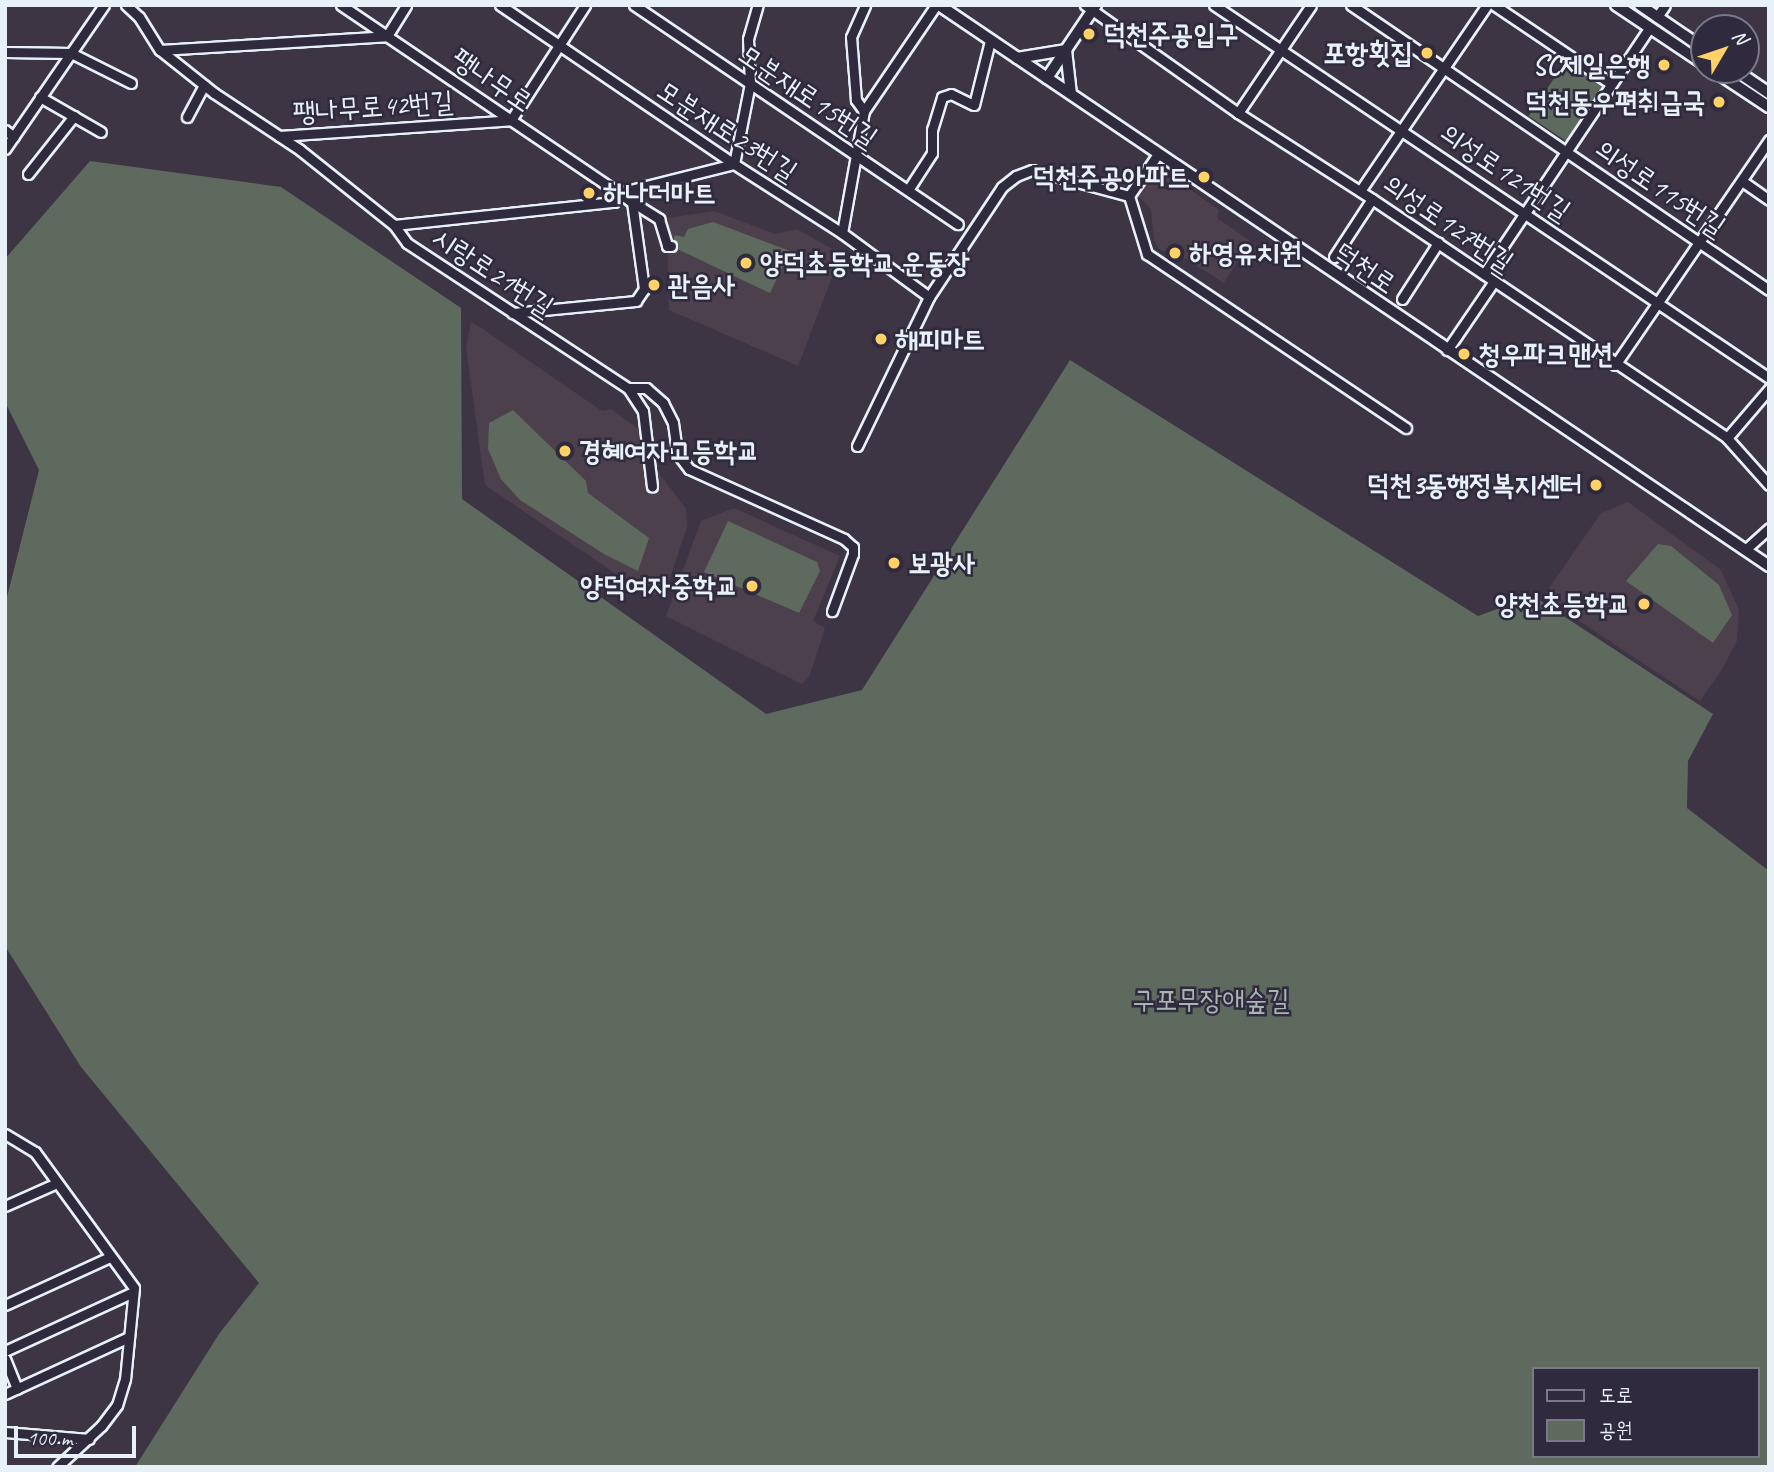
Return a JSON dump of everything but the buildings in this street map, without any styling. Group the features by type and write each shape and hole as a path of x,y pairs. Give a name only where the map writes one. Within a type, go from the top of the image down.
{"main road":[{"name":"덕천로","path":"938,5 1769,566"},
{"path":"1616,5 1690,55"},
{"path":"1640,5 1690,39"},
{"path":"1047,78 1091,7"},
{"path":"1017,58 1066,50"},
{"path":"1066,50 1071,94"},
{"path":"1735,84 1769,107"},
{"path":"1744,90 1758,93 1769,101"}],"street":[{"path":"5,149 104,5"},
{"name":"시랑로21번길","path":"126,5 139,18 160,50 204,85 279,136 394,225 408,243 628,388 646,388 663,403 673,423 677,453 689,468 844,538 853,547 852,554 832,611"},
{"name":"팽나무로","path":"341,5 632,202 644,289 636,301 513,313"},
{"path":"160,50 387,36 406,5"},
{"name":"모분재로23번길","path":"500,5 734,164 842,233 929,297"},
{"path":"511,120 585,5"},
{"name":"모분재로15번길","path":"634,5 958,223"},
{"path":"394,225 614,202 618,193 734,164 750,83 748,39 758,5"},
{"path":"864,111 856,100 851,37 865,5"},
{"path":"842,233 864,111 938,5"},
{"name":"의성로121번길","path":"1214,5 1769,378"},
{"path":"1238,113 1311,5"},
{"name":"의성로115번길","path":"1351,5 1769,290"},
{"path":"1360,191 1487,5"},
{"path":"1494,5 1611,84"},
{"path":"1657,17 1665,5"},
{"name":"의성로127번길","path":"1091,7 1238,113 1360,191 1727,438 1769,485"},
{"path":"1484,274 1649,27"},
{"path":"908,190 932,153 932,130 942,97 951,94 974,105 990,41"},
{"path":"5,52 71,53 131,83"},
{"path":"187,117 204,85"},
{"path":"40,97 101,132"},
{"path":"28,174 74,116"},
{"name":"팽나무로42번길","path":"279,136 511,120"},
{"path":"5,130 14,136"},
{"path":"1615,365 1769,140"},
{"path":"1129,196 1158,154"},
{"path":"857,446 929,297 1002,187 1016,176 1032,170 1129,196"},
{"path":"1742,181 1769,200"},
{"name":"팽나무로","path":"618,193 659,219 667,246 671,246"},
{"path":"1129,196 1147,254 1406,428"},
{"path":"1334,257 1372,199"},
{"path":"1402,299 1438,243"},
{"path":"1447,350 1494,281"},
{"path":"628,388 643,411 652,486"},
{"path":"1727,438 1769,389"},
{"path":"1746,549 1769,528"},
{"path":"5,1134 35,1152 134,1288 125,1379 117,1405 89,1438 57,1467"},
{"path":"5,1206 57,1183"},
{"path":"5,1305 110,1257"},
{"path":"5,1351 134,1292"},
{"path":"5,1394 129,1337"},
{"path":"5,1359 17,1389"},
{"path":"5,1432 89,1438"}],"shaded area":[{"path":"1158,167 1219,210 1217,218 1250,241 1224,283 1186,259 1160,250 1154,240 1151,209 1138,196"},
{"path":"714,211 775,234 797,229 841,254 798,366 669,310 667,218"},
{"name":"경혜여자고등학교","path":"471,321 602,411 611,409 640,430 659,473 686,509 687,527 664,595 647,595 485,485 466,349"},
{"name":"양천초등학교","path":"1628,502 1721,570 1739,610 1737,641 1721,671 1700,701 1543,597 1601,513"},
{"name":"양덕여자중학교","path":"734,508 840,556 813,621 825,628 810,675 802,684 666,616 701,521"}],"green space":[{"path":"1565,62 1602,87 1566,141 1529,116"},
{"name":"구포무장애숲길","path":"90,161 281,187 461,308 462,499 766,714 862,690 1070,360 1478,616 1533,596 1713,714 1688,761 1687,808 1769,871 1769,1467 135,1467 219,1334 259,1283 81,1067 5,946 5,605 39,470 5,402 5,259"},
{"name":"양덕초등학교 운동장","path":"713,222 790,251 770,293 671,246 675,235 684,237 688,229"},
{"path":"513,410 586,481 588,493 649,538 638,571 604,554 520,500 501,479 488,449 489,423"},
{"path":"728,521 817,562 820,571 799,613 704,572"},
{"path":"1658,544 1671,546 1719,585 1732,615 1713,643 1626,581"}],"place":[{"name":"덕천주공입구","path":"1089,34"},
{"name":"포항횟집","path":"1427,53"},
{"name":"SC제일은행","path":"1664,65"},
{"name":"덕천동우편취급국","path":"1719,102"},
{"name":"덕천주공아파트","path":"1204,177"},
{"name":"하나더마트","path":"589,193"},
{"name":"하영유치원","path":"1175,253"},
{"name":"양덕초등학교 운동장","path":"746,263"},
{"name":"관음사","path":"654,285"},
{"name":"해피마트","path":"881,339"},
{"name":"청우파크맨션","path":"1464,354"},
{"name":"경혜여자고등학교","path":"565,451"},
{"name":"덕천3동행정복지센터","path":"1596,485"},
{"name":"보광사","path":"894,563"},
{"name":"양덕여자중학교","path":"752,586"},
{"name":"양천초등학교","path":"1644,604"}]}
